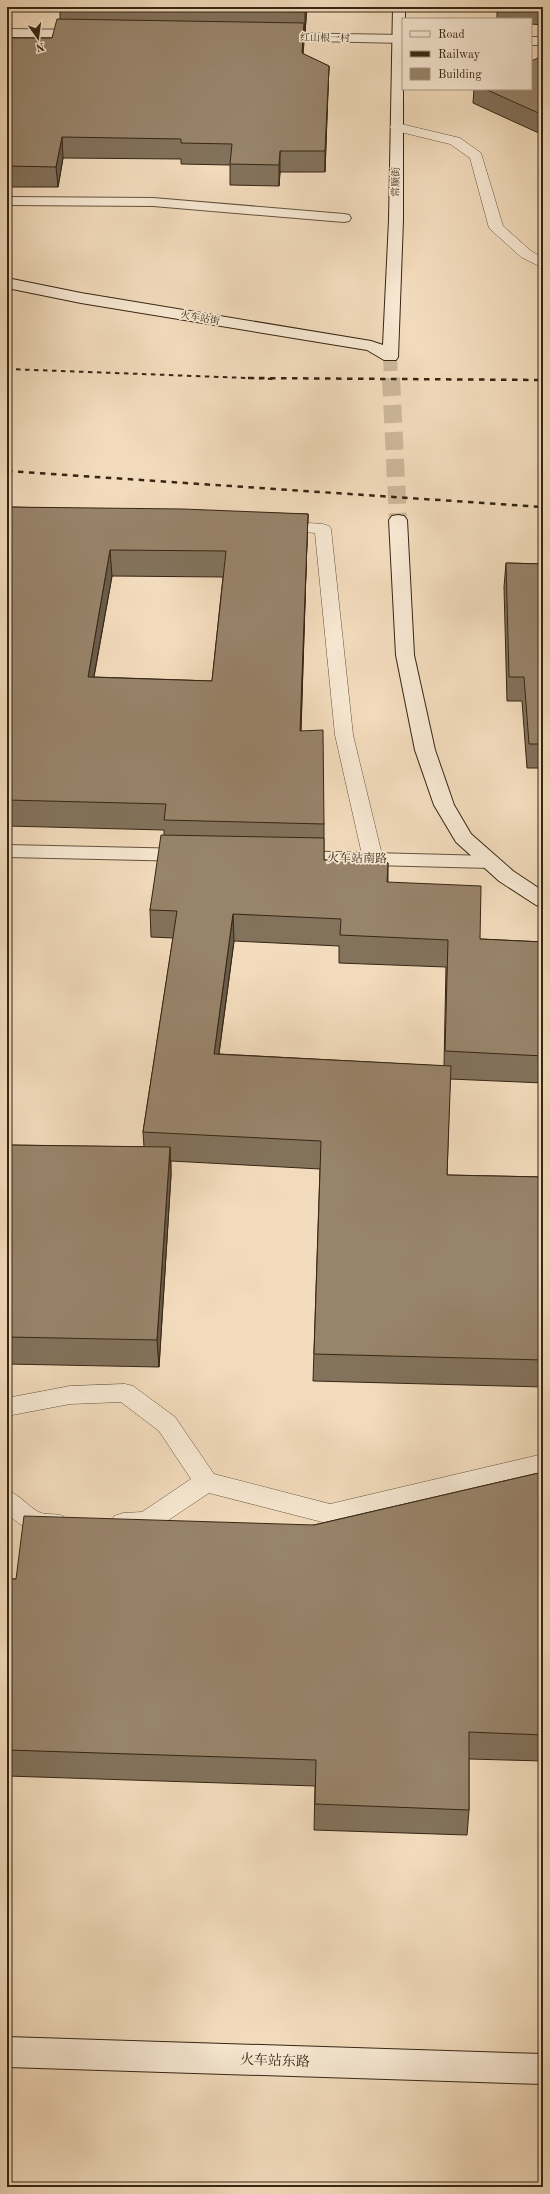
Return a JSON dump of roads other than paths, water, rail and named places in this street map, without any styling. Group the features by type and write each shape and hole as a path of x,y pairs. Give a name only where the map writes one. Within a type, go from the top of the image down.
{"main road":[{"name":"常顺街","path":"390,358 396,220 397,127 401,39 399,7"},
{"path":"7,33 95,34"},
{"name":"红山根一村","path":"262,37 401,39"},
{"path":"532,41 543,41"},
{"path":"7,201 153,202 344,218"},
{"name":"火车站街","path":"7,283 96,301 371,346 381,350 390,358"},
{"path":"398,520 406,655 425,750 444,805 463,838 506,876 543,900"},
{"path":"7,851 210,855"},
{"name":"火车站南路","path":"272,856 490,862"},
{"name":"火车站东路","path":"7,2052 543,2070"}],"lane":[{"path":"397,127 455,141 476,156 496,228 526,254 543,264"},
{"path":"260,524 323,529 344,735 373,859"},
{"path":"7,1407 70,1395 126,1393 167,1424 206,1482 330,1514 543,1464"},
{"path":"99,1523 146,1522 206,1482"},
{"path":"7,1500 36,1523 76,1523"}],"tunnel":[{"path":"390,357 391,379"},
{"path":"391,378 398,520"}],"railway":[{"path":"7,369 248,378"},
{"path":"248,378 543,380"},
{"path":"248,378 275,379"},
{"path":"7,471 543,507"}]}
